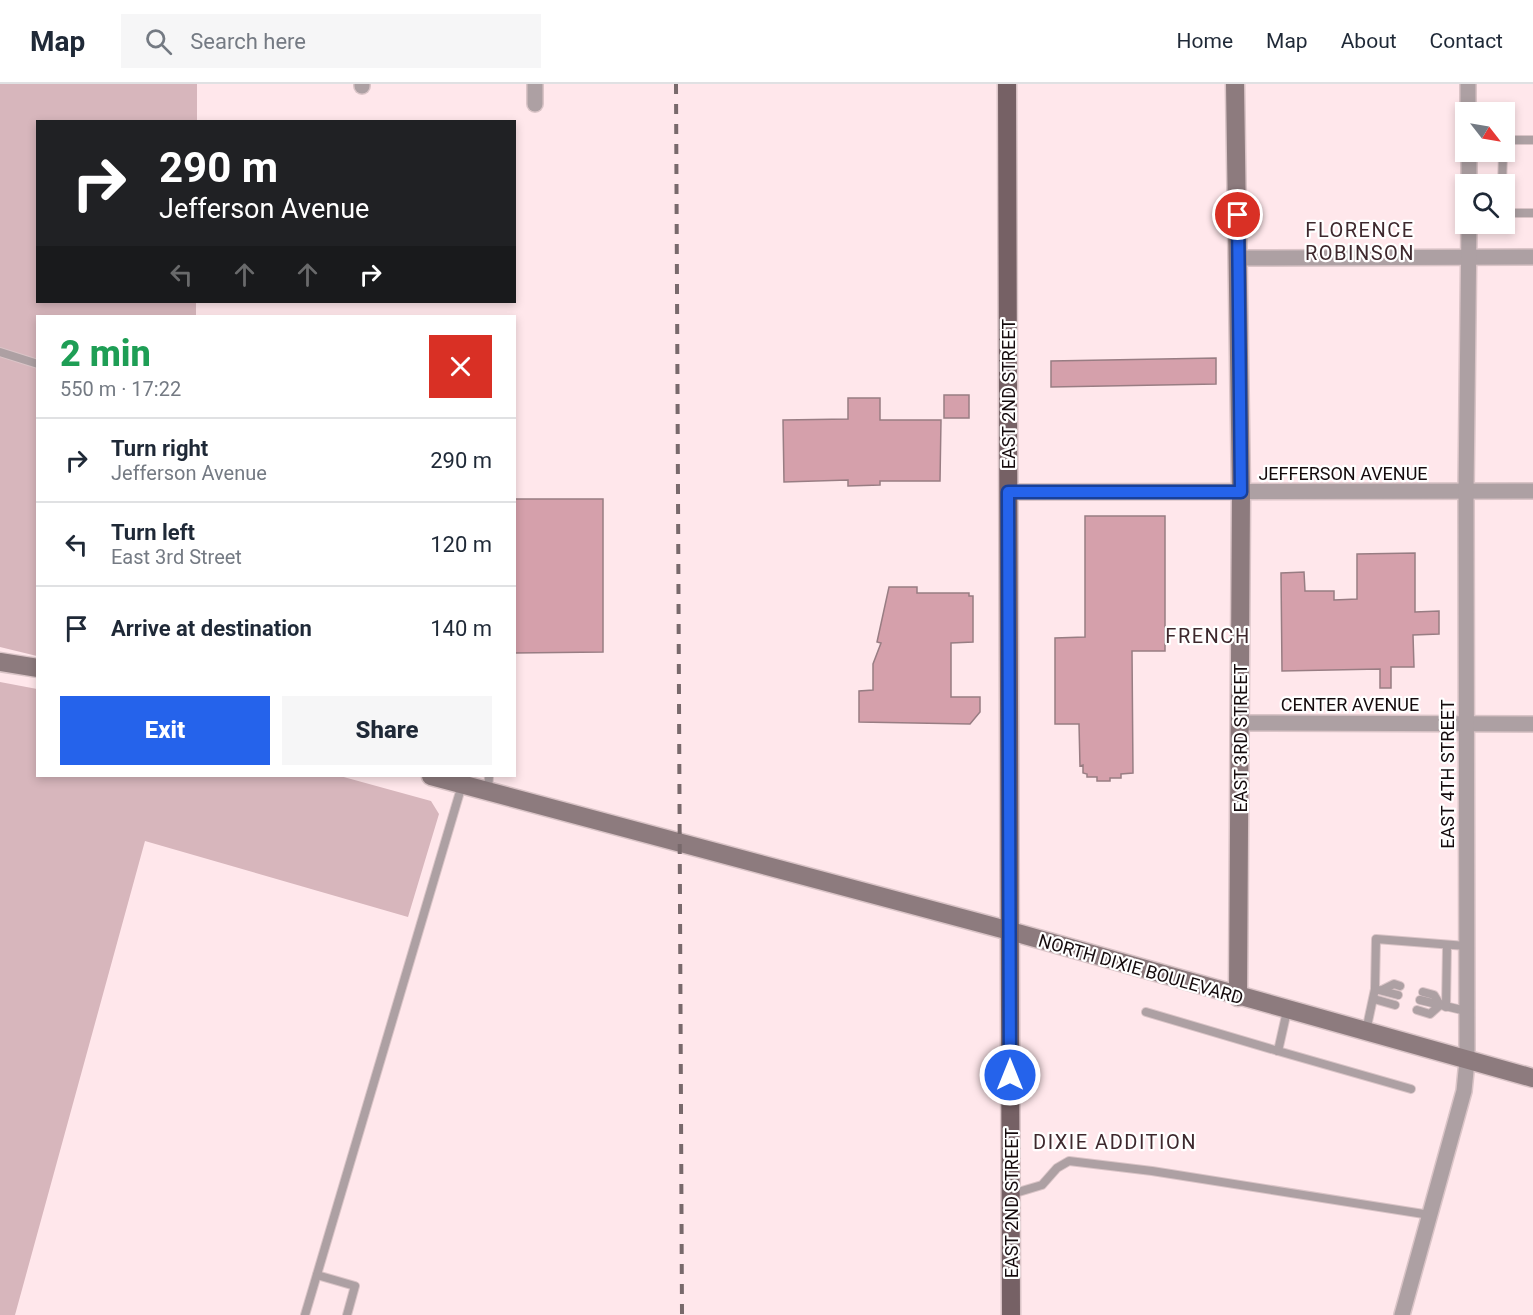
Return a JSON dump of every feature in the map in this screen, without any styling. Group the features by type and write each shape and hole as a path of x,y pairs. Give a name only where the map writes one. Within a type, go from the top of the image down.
{"main road":[{"name":"EAST 2ND STREET","path":"1007,84 1011,1315"},
{"name":"EAST 3RD STREET","path":"1235,84 1241,492 1238,997"},
{"path":"0,662 36,668"},
{"name":"NORTH DIXIE BOULEVARD","path":"435,777 462,784 489,783 680,842 1010,931 1365,1033 1533,1078"}],"street":[{"path":"535,84 535,104"},
{"path":"1468,84 1468,102"},
{"name":"EAST 4TH STREET","path":"1402,1315 1464,1091 1467,1061 1466,492 1469,234"},
{"path":"1238,258 1533,257"},
{"name":"JEFFERSON AVENUE","path":"1008,492 1533,491"},
{"name":"CENTER AVENUE","path":"1240,723 1533,724"}],"lane":[{"path":"1515,140 1533,140"},
{"path":"1515,213 1533,213"},
{"path":"0,352 36,363"},
{"path":"305,1315 462,784"},
{"path":"1365,1033 1378,990 1376,939 1467,946"},
{"path":"1443,1006 1447,945"},
{"path":"1378,990 1394,984 1399,990"},
{"path":"1422,996 1443,1006 1466,1011"},
{"path":"1374,999 1395,1005"},
{"path":"1417,1010 1430,1014 1443,1006"},
{"path":"1278,1051 1287,1011"},
{"path":"1146,1012 1411,1089"},
{"path":"1011,1194 1041,1185 1057,1168 1069,1161 1152,1171 1430,1215"},
{"path":"317,1275 355,1286 347,1315"}],"shaded area":[{"path":"0,84 197,84 197,120 36,120 36,303 196,303 196,315 36,315 36,656 0,647"},
{"path":"0,682 36,689 36,777 344,777 431,801 439,814 408,917 145,841 15,1315 0,1315"}],"building":[{"path":"1216,358 1216,384 1051,387 1051,361"},
{"path":"944,395 969,395 969,418 944,418"},
{"path":"848,398 880,398 880,420 941,420 940,481 880,481 880,485 848,486 848,480 784,482 783,420 848,419"},
{"path":"516,499 603,499 603,652 516,653"},
{"path":"1085,516 1165,516 1165,651 1132,651 1133,773 1121,774 1121,778 1110,778 1110,781 1097,781 1097,777 1087,777 1087,774 1083,773 1083,765 1080,766 1079,724 1055,724 1055,638 1085,637"},
{"path":"1415,553 1415,612 1439,611 1439,634 1413,635 1414,667 1391,667 1391,688 1380,688 1380,669 1282,671 1281,573 1304,572 1305,591 1334,591 1334,600 1357,599 1357,554"},
{"path":"889,587 917,587 917,593 969,593 969,596 973,596 973,642 951,643 951,697 980,697 980,712 970,724 859,722 859,691 873,690 873,664 881,643 877,642"}],"railway":[{"path":"676,84 682,1315"}],"district":[{"name":"FLORENCE ROBINSON","path":"1360,242"},
{"name":"FRENCH","path":"1208,636"},
{"name":"DIXIE ADDITION","path":"1115,1142"}],"route":[{"path":"1010,1075 1008,492 1241,492 1238,215"}]}
